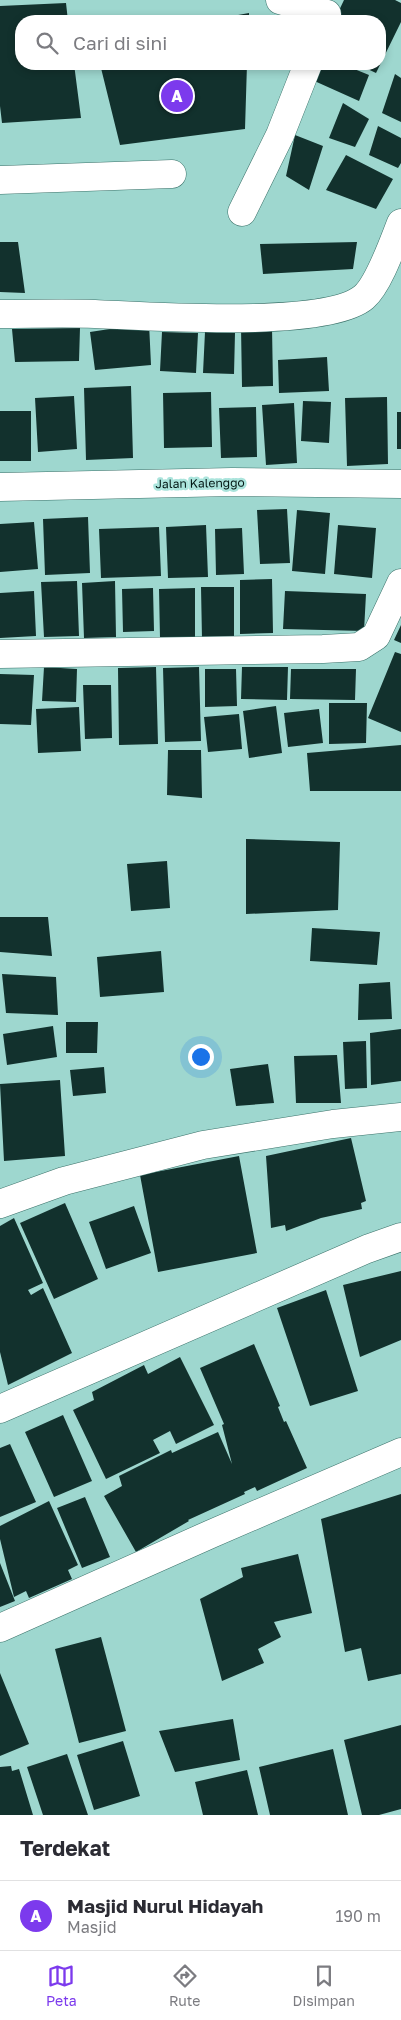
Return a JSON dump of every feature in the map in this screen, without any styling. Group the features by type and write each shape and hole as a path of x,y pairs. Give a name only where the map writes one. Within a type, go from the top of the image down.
{"street":[{"path":"280,0 328,12"},
{"path":"242,212 280,135 306,70"},
{"path":"0,180 172,174"},
{"path":"0,314 239,318 310,314 347,308 364,297 373,287 401,223"},
{"name":"Jalan Kalenggo","path":"0,487 232,482 401,484"},
{"path":"0,654 359,647 376,636 401,583"},
{"path":"0,1204 64,1181 203,1145 333,1124 401,1117"},
{"path":"0,1409 367,1249 401,1237"},
{"path":"0,1628 401,1452"}],"building":[{"path":"344,0 395,0 401,3 401,22 386,53 386,15 337,15"},
{"path":"66,3 67,15 15,15 15,70 75,70 81,118 2,123 0,106 0,6"},
{"path":"101,70 247,70 245,129 120,145"},
{"path":"315,70 357,70 369,75 359,101 310,79"},
{"path":"395,74 401,78 401,122 382,113"},
{"path":"343,103 369,119 355,147 329,138"},
{"path":"378,126 401,138 401,163 398,168 369,155"},
{"path":"295,135 323,146 309,190 286,176"},
{"path":"346,155 393,179 376,209 326,190"},
{"path":"0,242 18,242 25,293 0,292"},
{"path":"357,242 353,269 263,274 260,244"},
{"path":"149,323 151,365 95,370 90,332"},
{"path":"241,327 272,327 273,386 242,387"},
{"path":"80,328 79,361 15,362 12,329"},
{"path":"162,332 198,333 196,373 160,371"},
{"path":"205,332 235,333 234,374 203,373"},
{"path":"327,357 329,391 279,393 278,360"},
{"path":"131,386 133,458 86,460 84,388"},
{"path":"211,392 212,447 164,448 163,393"},
{"path":"74,396 77,449 38,452 35,398"},
{"path":"387,397 388,464 347,466 345,398"},
{"path":"303,401 331,402 329,443 301,441"},
{"path":"294,403 297,463 266,465 262,405"},
{"path":"256,407 257,457 221,458 219,408"},
{"path":"0,411 31,411 31,461 0,461"},
{"path":"397,412 401,412 401,449 397,449"},
{"path":"287,509 290,563 260,564 257,510"},
{"path":"297,510 330,513 325,574 292,571"},
{"path":"88,517 90,573 45,575 43,519"},
{"path":"34,522 38,569 0,572 0,524"},
{"path":"206,525 208,577 168,578 166,527"},
{"path":"338,525 376,528 372,578 334,574"},
{"path":"159,527 161,576 101,578 99,529"},
{"path":"242,528 244,574 216,575 215,529"},
{"path":"272,579 273,633 240,634 240,580"},
{"path":"77,581 79,636 44,637 41,582"},
{"path":"115,581 116,637 84,638 82,583"},
{"path":"201,587 234,587 234,638 202,639"},
{"path":"153,588 154,631 123,632 122,589"},
{"path":"195,588 195,638 160,638 159,589"},
{"path":"34,591 36,636 0,638 0,593"},
{"path":"285,591 366,594 364,631 283,629"},
{"path":"401,625 401,643 394,640"},
{"path":"395,652 401,654 401,732 368,718"},
{"path":"44,667 77,669 76,702 42,701"},
{"path":"156,667 158,744 119,745 118,668"},
{"path":"199,667 201,741 165,742 163,668"},
{"path":"242,667 288,667 287,700 241,699"},
{"path":"205,669 236,669 237,706 205,707"},
{"path":"291,669 356,669 355,700 290,699"},
{"path":"0,674 34,675 31,725 0,724"},
{"path":"83,685 111,685 112,738 85,739"},
{"path":"329,703 367,703 366,743 329,744"},
{"path":"276,706 282,753 249,758 243,711"},
{"path":"79,707 81,751 38,753 36,709"},
{"path":"319,709 323,743 288,747 284,713"},
{"path":"239,714 242,749 208,752 204,717"},
{"path":"401,745 401,791 310,791 307,753"},
{"path":"168,750 201,750 202,798 167,795"},
{"path":"246,839 340,842 338,910 246,914"},
{"path":"167,861 170,908 131,911 127,864"},
{"path":"0,917 48,917 52,956 0,952"},
{"path":"312,928 380,932 377,965 310,961"},
{"path":"161,951 164,992 100,997 97,957"},
{"path":"2,974 56,977 58,1015 6,1013"},
{"path":"390,982 392,1019 358,1020 359,984"},
{"path":"66,1022 98,1022 97,1053 66,1053"},
{"path":"53,1026 57,1057 7,1065 3,1034"},
{"path":"401,1029 401,1081 371,1085 370,1033"},
{"path":"366,1041 367,1088 345,1089 343,1042"},
{"path":"337,1055 341,1103 296,1103 294,1056"},
{"path":"268,1064 274,1103 236,1106 230,1069"},
{"path":"104,1067 106,1093 73,1096 70,1070"},
{"path":"60,1080 65,1156 4,1161 0,1084"},
{"path":"351,1138 366,1201 361,1203 362,1209 321,1218 286,1231 285,1225 271,1228 266,1156"},
{"path":"239,1156 257,1253 158,1272 140,1175"},
{"path":"65,1203 98,1279 54,1299 20,1223"},
{"path":"134,1206 151,1253 106,1269 89,1222"},
{"path":"14,1218 43,1283 28,1290 31,1295 43,1288 72,1353 8,1385 0,1352 0,1226"},
{"path":"401,1271 401,1340 360,1357 343,1285"},
{"path":"326,1290 358,1391 310,1406 277,1308"},
{"path":"254,1344 280,1406 278,1407 284,1422 286,1421 307,1468 257,1491 255,1487 244,1492 245,1494 188,1520 136,1552 104,1496 122,1486 119,1476 171,1450 172,1453 218,1432 232,1464 222,1425 224,1424 200,1368"},
{"path":"180,1357 214,1425 176,1444 170,1431 153,1440 160,1453 106,1479 73,1410 94,1400 92,1392 144,1365 148,1374"},
{"path":"63,1415 92,1481 54,1497 25,1432"},
{"path":"10,1444 36,1502 0,1517 0,1448"},
{"path":"401,1494 401,1674 368,1681 361,1648 345,1652 321,1519"},
{"path":"85,1497 110,1557 82,1568 57,1508"},
{"path":"49,1501 78,1565 68,1570 72,1579 29,1598 26,1591 14,1597 0,1539 0,1526"},
{"path":"298,1554 312,1613 274,1622 281,1637 258,1649 264,1663 222,1681 200,1599 243,1577 241,1568"},
{"path":"0,1563 15,1601 0,1607"},
{"path":"101,1637 126,1731 79,1743 55,1649"},
{"path":"0,1673 29,1744 0,1756"},
{"path":"233,1719 240,1760 175,1772 159,1731"},
{"path":"401,1725 401,1809 379,1815 362,1815 344,1740"},
{"path":"123,1741 140,1796 94,1810 77,1755"},
{"path":"333,1749 348,1815 270,1815 259,1767"},
{"path":"67,1754 88,1815 43,1815 27,1767"},
{"path":"11,1766 12,1771 19,1769 33,1815 0,1815 0,1767"},
{"path":"247,1770 258,1815 203,1815 195,1782"}],"place":[{"name":"Masjid Nurul Hidayah","path":"177,96"}]}
